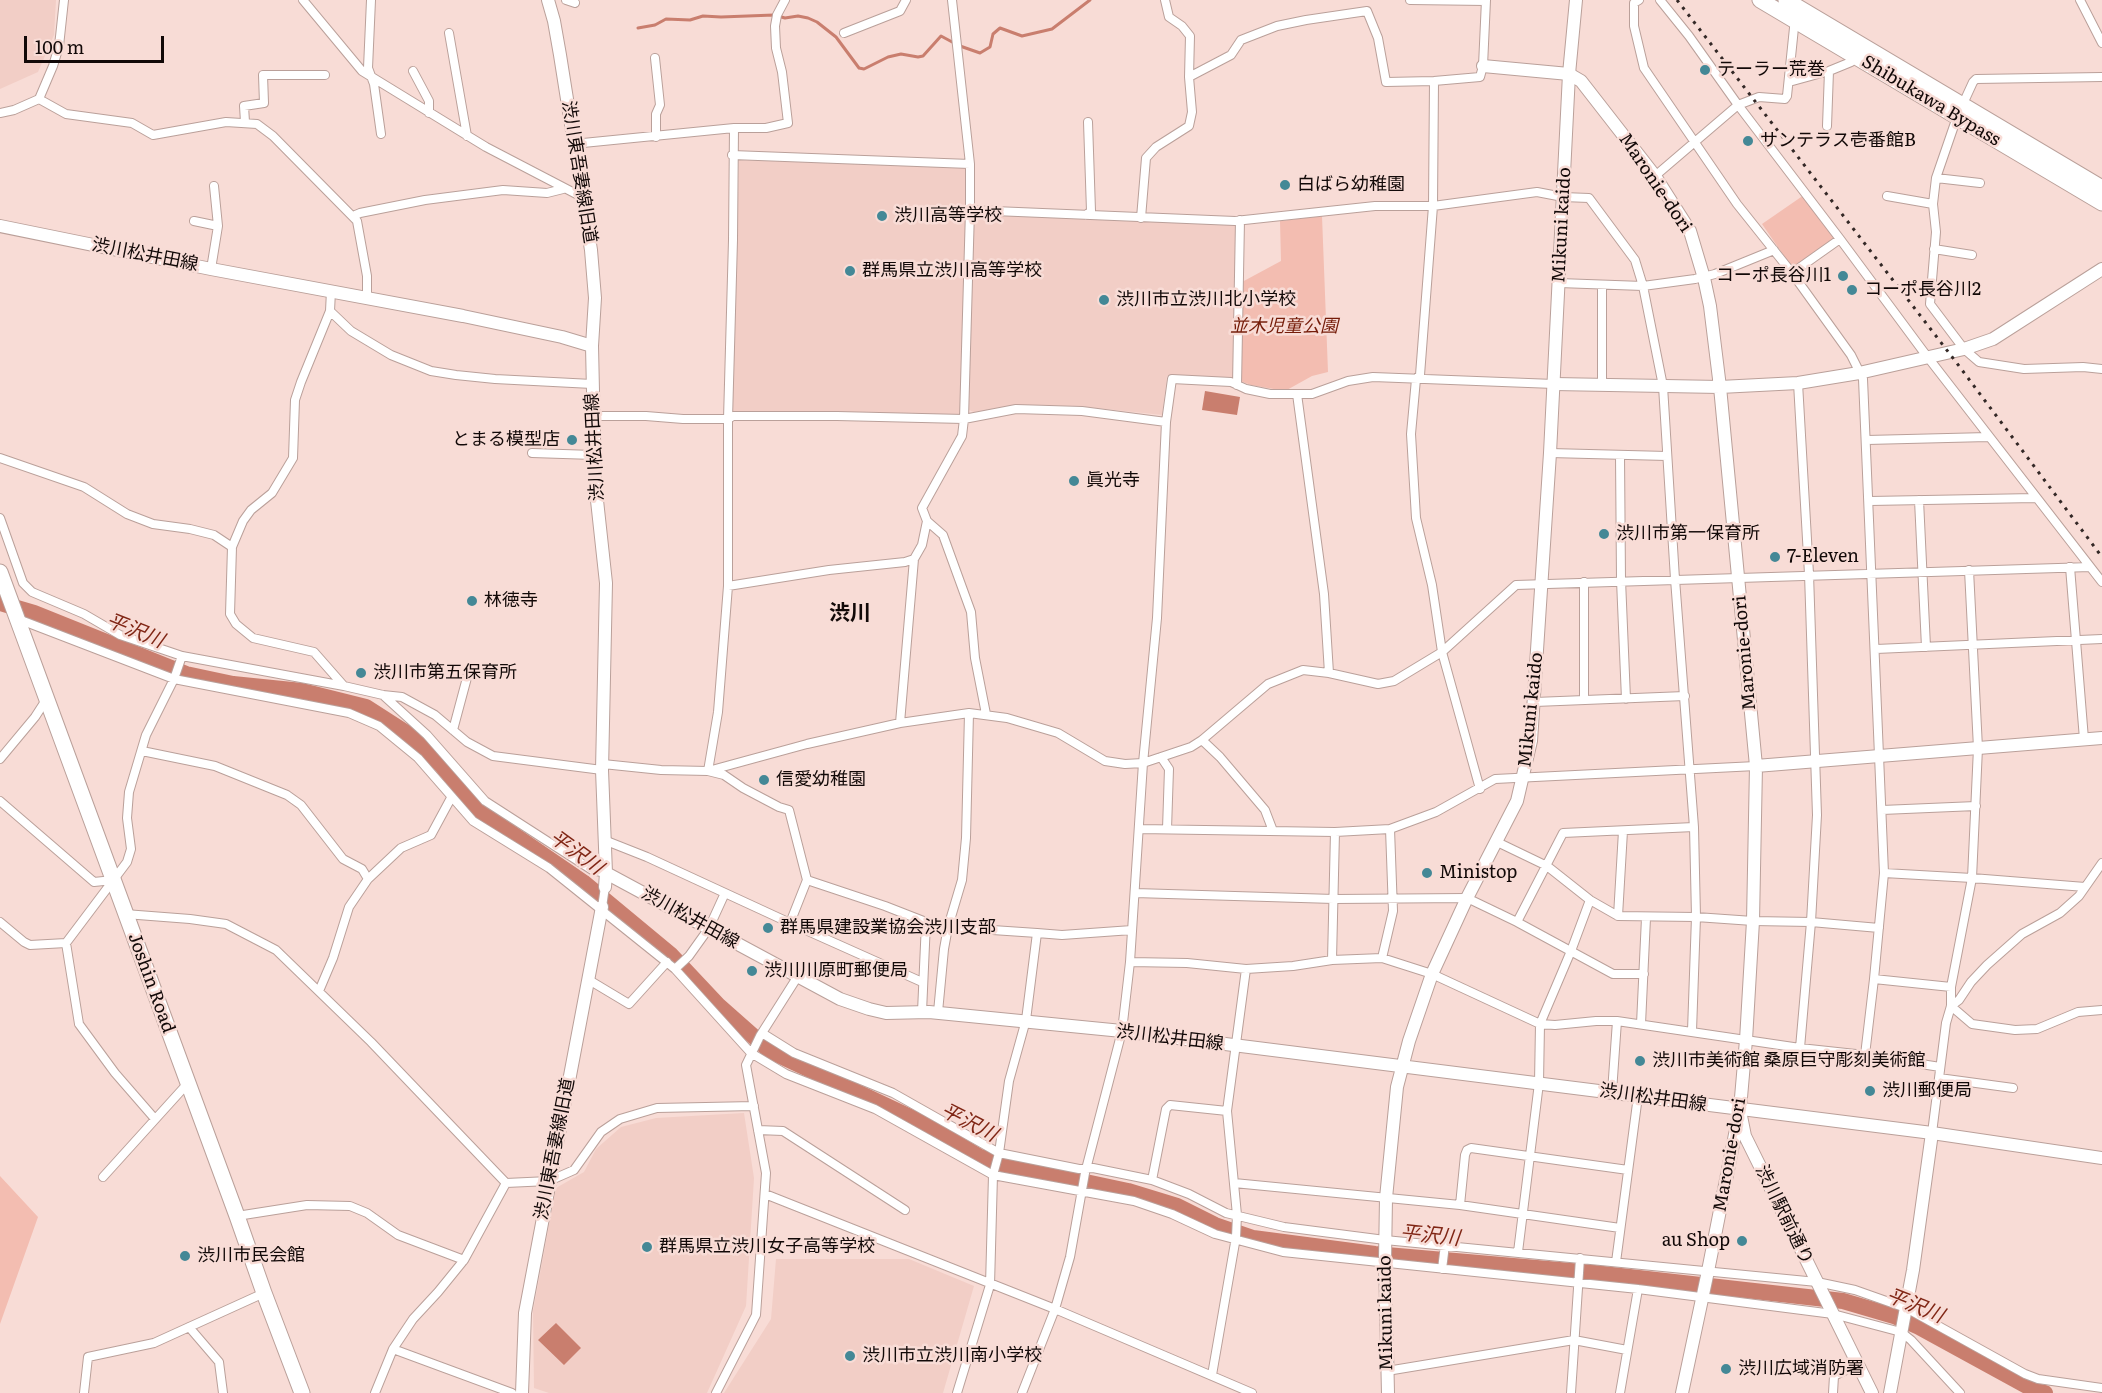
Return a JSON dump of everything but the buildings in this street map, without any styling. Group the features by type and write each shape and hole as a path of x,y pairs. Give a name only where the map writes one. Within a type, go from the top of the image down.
{"highway":[{"name":"Shibukawa Bypass","path":"1760,0 1796,22 1859,52"},
{"name":"Shibukawa Bypass","path":"1792,2 1892,76 1960,110 2102,188"},
{"name":"Shibukawa Bypass","path":"1960,110 2102,203"},
{"name":"Joshin Road","path":"3,579 302,1393"}],"main road":[{"name":"渋川東吾妻線旧道","path":"548,0 554,21 591,250 595,298 592,346"},
{"name":"Mikuni kaido","path":"1388,1393 1386,1198 1397,1087 1432,975 1467,898 1517,801 1531,741 1554,384 1569,74 1570,0"},
{"name":"Mikuni kaido","path":"1569,74 1576,0"},
{"path":"1483,66 1569,74"},
{"name":"Maronie-dori","path":"1569,74 1581,81 1654,176 1690,231 1710,306 1720,387 1756,766 1753,921 1740,1109 1703,1294"},
{"name":"渋川松井田線","path":"0,226 212,269 367,297 562,337 592,346 594,455 606,603 603,767 606,873 840,999 886,1013 938,1012 1122,1031 1932,1133 2102,1158"},
{"path":"1554,384 1720,387 1797,383 1859,373 1964,349 1993,339 2102,269"},
{"path":"1756,766 2102,738"},
{"path":"605,887 606,873"},
{"name":"渋川東吾妻線旧道","path":"522,1393 525,1312 602,909"},
{"name":"渋川駅前通り","path":"1740,1109 1745,1136 1831,1311"},
{"path":"1890,1393 1906,1309 1932,1133"},
{"path":"1682,1393 1703,1294"},
{"path":"1831,1311 1872,1393"}],"street":[{"path":"0,113 14,110 39,99 59,46 64,0"},
{"path":"303,0 362,71 467,136 563,189 582,197"},
{"path":"371,0 368,68 372,78 381,134"},
{"path":"573,144 734,128 766,128 788,123 782,72 776,48 776,19 785,0"},
{"path":"844,33 900,10 906,0"},
{"path":"952,0 970,164 964,419 962,436 922,508 927,521 944,535 970,612 975,658 986,714"},
{"path":"1141,218 1146,158 1156,147 1189,126 1192,112 1189,77 1190,36 1182,26 1169,17 1165,0"},
{"path":"1189,77 1231,55 1241,39 1277,26 1367,11 1378,38 1386,81 1434,81 1480,77 1483,66 1486,1 1410,0"},
{"path":"1639,0 1634,3 1634,26 1644,68 1737,204 1792,273 1851,355 1863,379 1884,873 1865,1055"},
{"path":"1660,0 1927,357 2102,582"},
{"path":"2080,0 2102,43"},
{"path":"1654,176 1738,105 1759,97 1785,99 1796,22 1792,2"},
{"path":"449,33 467,136"},
{"path":"1789,82 1844,66 1851,62 1859,52"},
{"path":"655,58 660,105 656,114 656,137"},
{"path":"413,71 429,101 429,113"},
{"path":"1827,126 1828,71"},
{"path":"245,122 244,106 264,104 263,75 325,75"},
{"path":"2102,77 1976,79 1973,82 1960,110 1936,178 1933,204 1936,232 1930,304 1964,349 1979,362 2024,369 2084,367 2102,369"},
{"path":"1434,81 1433,207 1420,375 1416,379 1411,434 1416,518 1432,585 1442,652 1480,789"},
{"path":"39,99 66,114 132,123 153,135 226,122 257,124 273,136 357,221 365,265 367,297"},
{"path":"1086,215 1091,211 1088,122"},
{"path":"708,771 718,712 728,586 728,419 734,128"},
{"path":"732,154 970,164"},
{"path":"1936,178 1980,183"},
{"path":"212,269 218,226 214,186"},
{"path":"353,216 425,200 503,190 547,193 563,189"},
{"path":"970,210 1239,220 1375,206 1433,207 1537,192 1563,197 1589,198 1635,260 1643,286 1663,386 1694,827 1696,917 1692,1031"},
{"path":"1887,196 1933,204"},
{"path":"1237,385 1239,220"},
{"path":"194,221 218,226"},
{"path":"1792,273 1840,239"},
{"path":"1934,249 1972,255"},
{"path":"1559,283 1643,286 1704,278 1774,250"},
{"path":"1602,285 1602,385"},
{"path":"331,291 330,311 295,400 292,458 272,493 250,510 243,520 232,547 230,614 236,624 253,638 314,652 344,686"},
{"path":"330,311 351,331 383,350 431,370 495,379 592,384"},
{"path":"1022,1393 1055,1309 1070,1257 1086,1171 1122,1031 1130,962 1143,763 1157,618 1166,422 1172,379 1231,382 1246,389 1270,394 1312,394 1348,381 1373,377 1554,384"},
{"path":"1797,383 1809,574 1817,815 1811,922 1800,1048"},
{"path":"1297,394 1324,594 1329,673"},
{"path":"593,416 728,419 733,416 964,419 1016,409 1082,411 1166,422"},
{"path":"1867,440 1988,437"},
{"path":"532,453 594,455"},
{"path":"1550,453 1667,456"},
{"path":"1620,455 1626,699"},
{"path":"0,458 84,487 136,518 153,524 214,535 232,547"},
{"path":"1869,501 2035,498"},
{"path":"1919,500 1926,647"},
{"path":"0,518 23,583 32,592 84,614 120,635 182,656 402,697 435,715 467,742 493,756 603,767 708,771 724,775 778,807 789,810 807,880 790,923"},
{"path":"900,723 914,559 922,545 927,521"},
{"path":"728,586 914,559"},
{"path":"2070,567 2084,739"},
{"path":"708,771 807,744 900,723 969,713 1007,718 1058,733 1105,761 1125,764 1143,763 1191,747 1268,684 1303,670 1329,673 1378,684 1394,681 1442,652 1516,585 1738,576 2090,567"},
{"path":"1932,1133 1946,1023 1951,1006 1952,987 1972,878 1978,748 1969,570"},
{"path":"1584,582 1584,700"},
{"path":"15,613 174,679 349,713 379,726 418,758 473,821 549,868 676,968 752,1051 786,1074 875,1109 994,1173 1134,1201 1235,1238 1283,1252 1703,1294 1831,1311 1902,1331 1960,1393"},
{"path":"1876,649 2102,639"},
{"path":"155,1119 115,1072 79,1023 66,943 127,862 131,849 127,818 129,792 146,735 174,679 182,656"},
{"path":"453,730 468,674"},
{"path":"383,695 427,735 485,801 592,870 606,873"},
{"path":"1535,702 1685,696"},
{"path":"0,759 46,700"},
{"path":"938,1012 948,927 962,880 966,842 969,713"},
{"path":"1202,740 1220,757 1265,810 1273,831"},
{"path":"142,751 215,766 287,795 301,805 343,859 362,869 368,879"},
{"path":"1161,757 1169,769 1167,829"},
{"path":"1138,829 1335,832 1390,829 1436,812 1496,779 1756,766"},
{"path":"319,991 333,958 349,907 368,879 400,848 431,835 452,798"},
{"path":"0,801 94,882 113,880"},
{"path":"1882,810 1976,806"},
{"path":"1517,922 1563,833 1694,827"},
{"path":"1382,958 1393,911 1390,829"},
{"path":"1618,916 1623,831"},
{"path":"1332,960 1335,832"},
{"path":"604,840 647,856 922,982"},
{"path":"1495,841 1547,866 1590,900 1618,916 1811,922 1879,928"},
{"path":"1951,1006 1959,1000 1971,982 1987,965 2022,934 2060,913 2079,896 2102,863"},
{"path":"1884,873 2085,887"},
{"path":"807,880 926,922 948,927 1062,935 1132,930"},
{"path":"602,909 605,887"},
{"path":"676,968 709,928 725,893"},
{"path":"1135,893 1392,899 1467,898 1613,974 1644,975"},
{"path":"1518,1251 1539,1083 1540,1024 1590,900"},
{"path":"125,914 226,924 276,950 506,1183 549,1180 574,1170 601,1132 620,1119 657,1108 754,1106"},
{"path":"1641,1024 1647,918"},
{"path":"0,922 30,945 66,943"},
{"path":"922,1012 926,922"},
{"path":"957,1393 990,1284 994,1173 1009,1081 1026,1020 1037,933"},
{"path":"1130,962 1187,963 1246,969 1293,966 1332,960 1382,958 1432,975 1540,1024 1617,1021 1940,1067"},
{"path":"589,980 629,1004 667,962"},
{"path":"1212,1375 1237,1218 1227,1110 1246,969"},
{"path":"716,1393 756,1315 766,1173 746,1065 761,1035 798,976"},
{"path":"1874,979 1952,987"},
{"path":"1951,1006 1972,1024 2015,1030 2037,1029 2078,1012 2102,1010"},
{"path":"1612,1092 1617,1021"},
{"path":"761,1035 794,1053 894,1093 998,1154 1086,1171 1093,1168 1152,1180 1189,1194 1237,1218 1385,1243 1518,1251 1580,1261 1616,1262 1818,1284 1862,1292 1906,1309 2025,1374 2038,1379 2102,1388"},
{"path":"1939,1078 2013,1088"},
{"path":"103,1178 188,1083"},
{"path":"1616,1262 1638,1096"},
{"path":"1152,1180 1166,1109 1170,1105 1227,1110"},
{"path":"758,1130 783,1131 905,1210"},
{"path":"1460,1204 1465,1155 1471,1148 1628,1170"},
{"path":"375,1393 393,1349 413,1319 464,1260 506,1183"},
{"path":"1234,1183 1460,1204 1620,1228"},
{"path":"765,1194 1055,1309 1251,1393"},
{"path":"237,1216 307,1205 350,1206 367,1213 398,1235 464,1260"},
{"path":"1442,1268 1445,1245"},
{"path":"1571,1393 1580,1261"},
{"path":"1620,1393 1638,1289"},
{"path":"84,1393 88,1357 154,1344 264,1293"},
{"path":"189,1327 219,1362 224,1393"},
{"path":"1387,1371 1574,1340 1627,1350"},
{"path":"393,1349 513,1393"},
{"path":"1833,1393 1834,1376 1858,1364"}],"shaded area":[{"path":"0,0 56,0 54,35 38,72 0,89"},
{"name":"群馬県立渋川高等学校","path":"739,160 967,168 960,415 732,412"},
{"name":"渋川市立渋川北小学校","path":"977,214 1237,224 1235,380 1167,376 1162,415 1077,406 1018,405 974,412 969,410 973,216"},
{"path":"1205,391 1240,397 1237,415 1202,410"},
{"name":"群馬県立渋川女子高等学校","path":"744,1113 754,1178 746,1306 707,1393 549,1393 534,1388 533,1311 556,1188 584,1172 596,1149 621,1127 656,1118"},
{"name":"渋川市立渋川南小学校","path":"776,1259 909,1259 974,1286 943,1393 724,1393 771,1319"},
{"path":"556,1323 581,1348 564,1365 538,1340"}],"green space":[{"path":"1804,195 1835,237 1797,266 1791,266 1762,224"},
{"name":"並木児童公園","path":"1322,216 1328,372 1312,376 1285,391 1240,381 1242,282 1281,261 1280,221"},
{"path":"0,1176 38,1217 0,1324"}],"waterway":[{"path":"960,46 980,53 990,47 993,34 1000,28 1022,36 1052,29 1090,0"},
{"path":"638,28 655,25 666,19 690,20 703,16 774,15 785,18 798,16 817,22 836,37 859,68 864,69 888,57 901,54 923,56 941,36 954,43"},
{"name":"平沢川","path":"0,603 34,613 186,674 233,684 302,691 366,707 408,734 442,766 478,810 583,882 671,955 718,1005 770,1051 925,1124 980,1157 1006,1165 1128,1191 1177,1206 1215,1225 1253,1238 1375,1254 1594,1273 1843,1301 1894,1316 1919,1327 2036,1391 2045,1393"}],"railway":[{"path":"1677,0 1956,362 2102,557"}],"place":[{"name":"テーラー荒巻","path":"1705,70"},
{"name":"サンテラス壱番館B","path":"1748,141"},
{"name":"白ばら幼稚園","path":"1285,185"},
{"name":"渋川高等学校","path":"882,216"},
{"name":"群馬県立渋川高等学校","path":"850,271"},
{"name":"コーポ長谷川1","path":"1843,276"},
{"name":"コーポ長谷川2","path":"1852,290"},
{"name":"渋川市立渋川北小学校","path":"1104,300"},
{"name":"とまる模型店","path":"572,440"},
{"name":"眞光寺","path":"1074,481"},
{"name":"渋川市第一保育所","path":"1604,534"},
{"name":"7-Eleven","path":"1775,557"},
{"name":"林徳寺","path":"472,601"},
{"name":"渋川市第五保育所","path":"361,673"},
{"name":"信愛幼稚園","path":"764,780"},
{"name":"Ministop","path":"1427,873"},
{"name":"群馬県建設業協会渋川支部","path":"768,928"},
{"name":"渋川川原町郵便局","path":"752,971"},
{"name":"渋川市美術館 桑原巨守彫刻美術館","path":"1640,1061"},
{"name":"渋川郵便局","path":"1870,1091"},
{"name":"au Shop","path":"1742,1241"},
{"name":"群馬県立渋川女子高等学校","path":"647,1247"},
{"name":"渋川市民会館","path":"185,1256"},
{"name":"渋川市立渋川南小学校","path":"850,1356"},
{"name":"渋川広域消防署","path":"1726,1369"}],"district":[{"name":"渋川","path":"850,614"}]}
